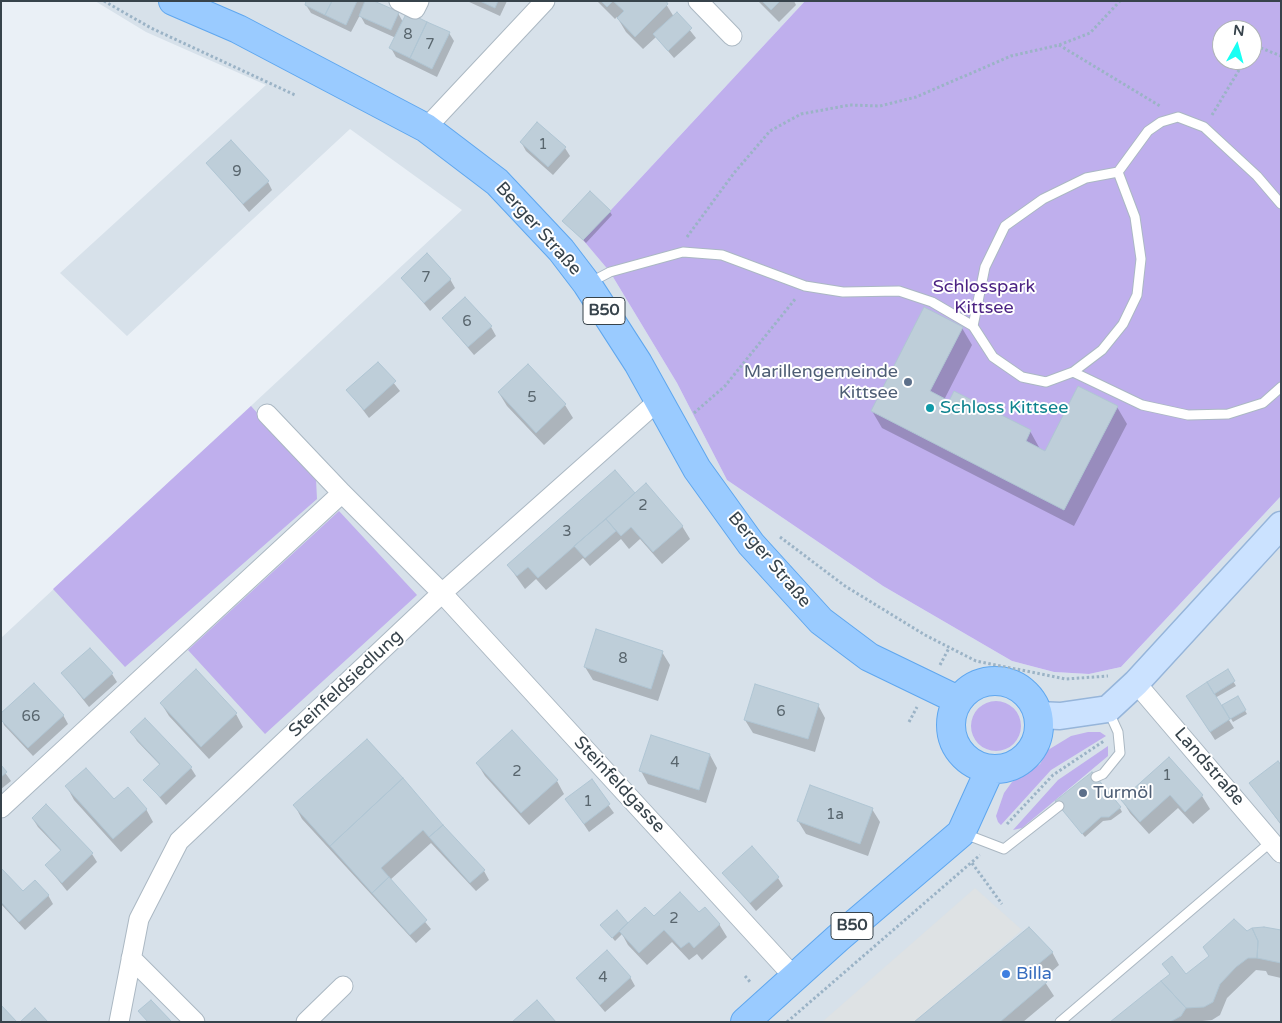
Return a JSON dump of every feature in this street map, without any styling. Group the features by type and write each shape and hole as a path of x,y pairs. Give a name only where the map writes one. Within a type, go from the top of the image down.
{"main road":[{"name":"Berger Straße","path":"174,1 238,29 426,128 497,182 561,250 587,284 638,363 696,469 751,544 821,621 869,657 958,700"},
{"path":"991,681 1006,682 1021,689 1032,700 1038,715 1040,725 1033,748 1023,759 1006,768 990,769 975,764 960,752 953,739 951,724 958,700 976,685 991,681"},
{"name":"B50","path":"745,1022 961,833 990,769"}],"street":[{"path":"400,1 415,9 419,1"},
{"path":"426,128 545,1"},
{"path":"698,1 732,36"},
{"name":"Steinfeldsiedlung","path":"119,1022 139,919 179,841 442,593 658,401"},
{"name":"Steinfeldgasse","path":"267,414 342,493 442,593 795,978"},
{"path":"1,808 342,493"},
{"path":"1038,715 1060,716 1108,709 1125,679 1281,525"},
{"name":"Landstraße","path":"1125,679 1276,847"},
{"path":"131,958 195,1022"},
{"path":"306,1022 344,986"}],"lane":[{"path":"973,326 985,267 1005,226 1043,198 1086,178 1118,172 1148,131 1161,122 1178,117 1204,127 1257,176 1281,204"},
{"path":"587,284 610,272 683,252 722,255 805,286 843,292 899,291 932,302 973,326 993,357 1022,377 1046,382 1073,372 1102,350 1123,324 1137,295 1141,259 1135,217 1118,172"},
{"path":"1073,372 1142,405 1188,415 1228,414 1263,403 1281,387"},
{"path":"1096,777 1103,774 1120,752 1118,732 1108,709"},
{"path":"961,833 1004,849 1059,806"},
{"path":"1060,1022 1276,847"}],"path":[{"path":"104,1 151,28 295,95"},
{"path":"683,252 688,235 734,173 770,131 801,114 850,105 880,106 916,97 1011,56 1059,44 1090,33 1120,1"},
{"path":"1059,44 1178,117"},
{"path":"1262,49 1281,56"},
{"path":"1204,127 1239,70"},
{"path":"688,418 725,386 805,286"},
{"path":"779,536 844,586 949,648 976,661 1066,679 1125,679"},
{"path":"937,670 949,648"},
{"path":"909,722 920,702"},
{"path":"972,863 1002,904"}],"shaded area":[{"path":"95,1 805,1 583,240 610,272 677,383 727,480 883,586 1012,661 1054,672 1089,674 1121,667 1281,496 1281,1022 1,1022 1,638 462,210 350,129 127,336 60,273 266,85 146,32"},
{"path":"975,888 1022,930 914,1022 822,1022"}],"green space":[{"name":"Schlosspark Kittsee","path":"805,1 1281,1 1281,496 1121,667 1089,674 1054,672 1012,661 883,586 727,480 677,383 610,272 583,240"},
{"path":"251,406 316,479 317,499 125,667 53,589"},
{"path":"339,511 417,595 265,734 188,650"},
{"path":"996,701 1006,703 1014,708 1019,716 1021,726 1019,736 1014,744 1006,749 996,751 986,749 978,744 973,736 971,726 973,716 978,708 986,703"},
{"path":"1088,732 1100,732 1106,736 1051,770 1001,825 996,816 1004,793 1012,782 1040,764 1048,750 1071,736"},
{"path":"1108,746 1108,756 1022,828 1013,830 1058,780"}],"building":[{"path":"306,1 332,1 325,15 305,5"},
{"path":"332,1 357,1 346,25 325,15"},
{"path":"365,1 374,1 399,12 391,30 359,16"},
{"path":"480,1 498,1 495,8"},
{"path":"601,1 613,1 607,7"},
{"path":"613,1 666,1 668,4 635,37 617,18 624,11"},
{"path":"762,1 780,1 771,10"},
{"path":"407,12 427,22 410,58 389,48"},
{"path":"677,12 692,28 668,51 653,34"},
{"path":"427,22 450,32 432,69 410,58"},
{"path":"537,122 566,147 548,167 520,142"},
{"path":"231,140 269,181 243,204 206,163"},
{"path":"590,191 611,211 583,240 562,221"},
{"path":"427,253 451,279 424,303 401,278"},
{"path":"465,297 492,326 468,347 442,318"},
{"name":"Schloss Kittsee","path":"924,307 963,327 930,391 949,401 954,391 1031,430 1026,441 1045,451 1078,386 1118,406 1064,510 871,411"},
{"path":"378,362 396,381 364,410 346,390"},
{"path":"528,364 566,404 536,433 498,392"},
{"path":"615,470 635,493 538,578 528,567 517,576 507,565"},
{"path":"646,483 683,526 653,552 631,527 621,536 606,519"},
{"path":"606,519 616,531 585,558 574,546"},
{"path":"596,629 663,651 651,689 584,667"},
{"path":"90,648 113,673 84,699 61,673"},
{"path":"196,669 237,713 201,747 160,703"},
{"path":"1228,669 1235,681 1214,694 1207,682"},
{"path":"1207,682 1230,719 1210,732 1186,696"},
{"path":"34,683 64,715 28,748 1,720 1,713"},
{"path":"755,684 819,704 808,739 744,720"},
{"path":"1238,696 1246,710 1230,719 1222,705"},
{"path":"145,718 192,767 160,797 143,780 160,764 130,732"},
{"path":"512,730 558,780 521,813 476,763"},
{"path":"651,735 710,754 699,790 639,771"},
{"path":"367,739 403,778 330,846 293,805"},
{"path":"1169,757 1203,795 1185,812 1170,795 1140,822 1121,800"},
{"path":"1278,761 1281,765 1281,824 1249,783"},
{"path":"1,765 7,772 1,777"},
{"path":"86,768 114,799 128,787 147,809 113,839 65,786"},
{"path":"1092,772 1121,807 1109,817 1101,817 1082,834 1055,801"},
{"path":"403,778 443,825 429,837 423,830 381,868 389,877 372,893 330,846"},
{"path":"592,779 610,804 584,824 565,799"},
{"path":"810,785 873,808 860,844 797,821"},
{"path":"46,804 93,853 62,883 45,865 61,850 32,818"},
{"path":"443,825 485,870 470,883 429,837"},
{"path":"752,846 779,877 750,903 722,873"},
{"path":"1,868 23,891 35,880 49,895 19,922 1,902"},
{"path":"389,877 427,920 410,935 372,893"},
{"path":"680,892 699,912 705,907 720,924 694,948 689,942 681,948 664,930 639,953 619,931 645,907 654,916"},
{"path":"617,910 628,923 612,938 600,925"},
{"path":"1234,919 1247,931 1252,928 1258,941 1257,958 1248,958 1236,967 1220,984 1213,1002 1204,1007 1186,1008 1161,981 1170,974 1162,964 1172,956 1186,974 1209,956 1203,947"},
{"name":"Billa","path":"1029,927 1053,952 1036,966 1047,982 1000,1022 914,1022"},
{"path":"1264,927 1281,930 1281,963 1257,958 1258,941 1252,928"},
{"path":"607,950 631,977 600,1005 576,978"},
{"path":"1161,981 1186,1008 1181,1016 1170,1022 1110,1022"},
{"path":"151,1000 172,1022 148,1022 138,1011"},
{"path":"537,1000 556,1022 512,1022"},
{"path":"1,1005 17,1022 1,1022"},
{"path":"35,1008 48,1022 20,1022"}],"place":[{"name":"Marillengemeinde Kittsee","path":"908,382"},
{"name":"Schloss Kittsee","path":"930,408"},
{"name":"Turmöl","path":"1083,793"},
{"name":"Billa","path":"1006,974"}]}
